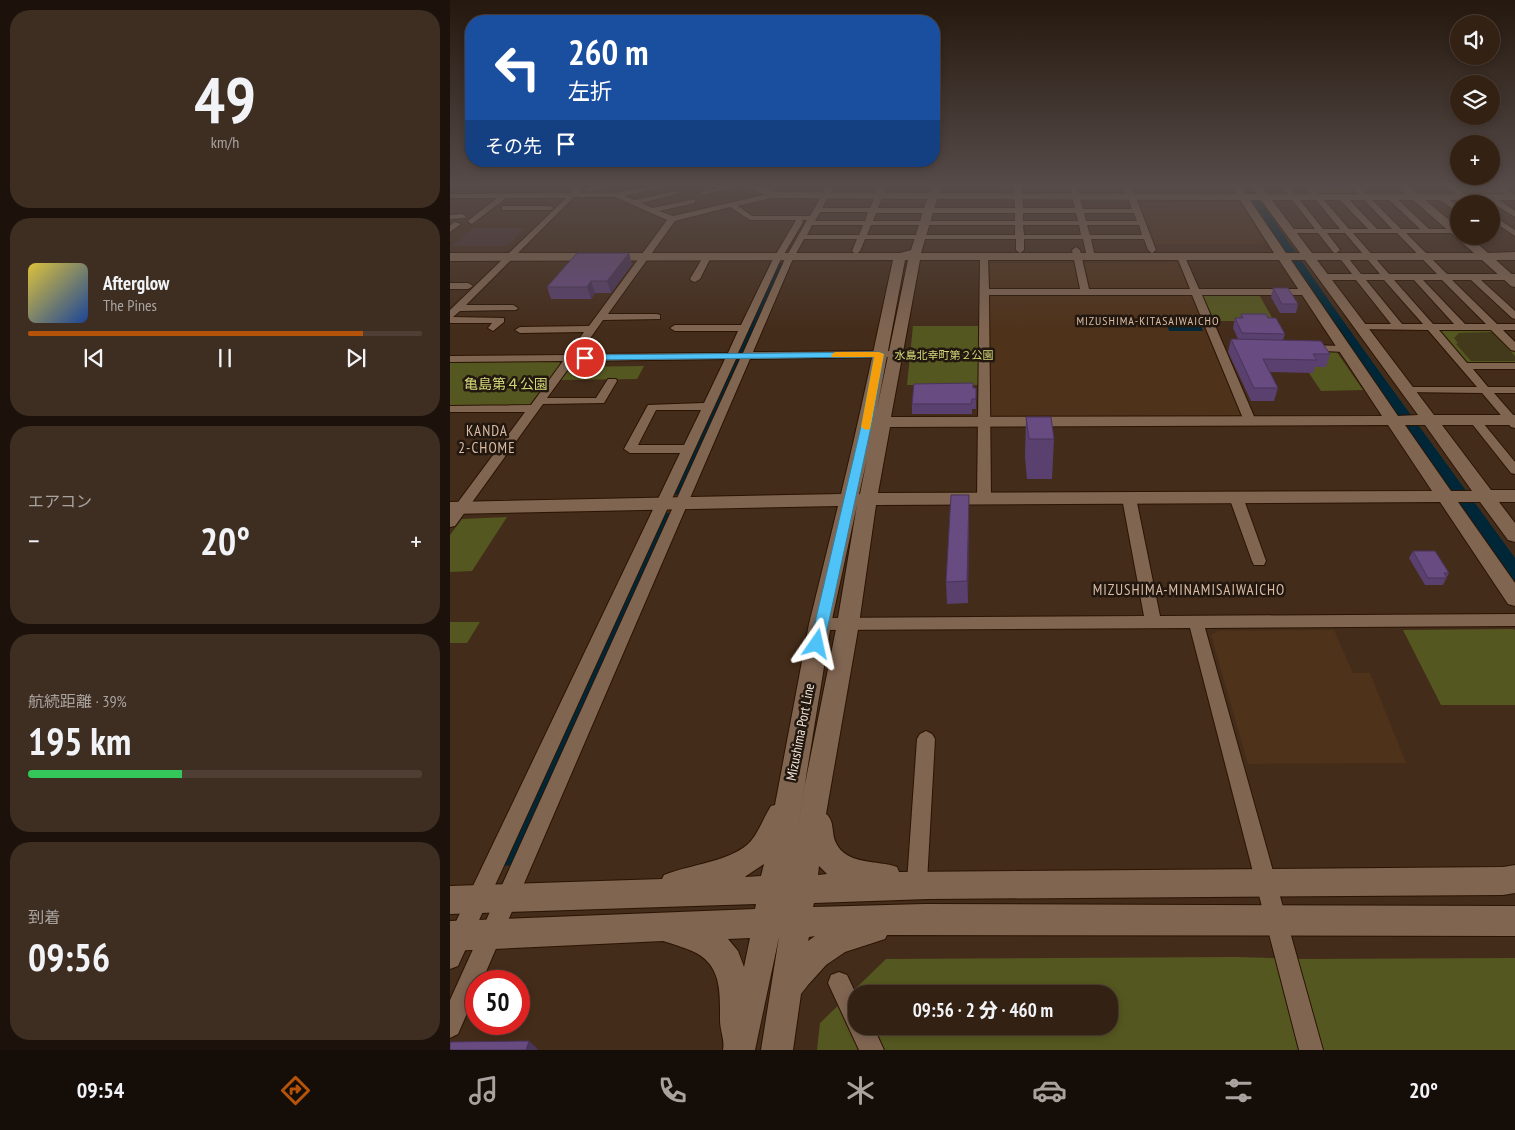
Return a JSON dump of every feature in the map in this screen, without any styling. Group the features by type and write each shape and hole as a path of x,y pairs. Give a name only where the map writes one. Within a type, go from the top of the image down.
{"street":[{"path":"450,315 468,286 507,254 527,233"},
{"path":"454,306 529,233"},
{"path":"450,523 456,508 536,404 662,233"},
{"path":"739,356 745,328 799,233"},
{"path":"450,1026 507,900 548,778 605,651 664,503 688,450 712,412 786,254 802,237 803,233"},
{"path":"856,251 864,233"},
{"name":"Mizushima Port Line","path":"739,1050 759,969 820,624 859,500 888,354 913,251 920,233"},
{"path":"984,498 986,233"},
{"path":"1020,233 1020,250"},
{"path":"1085,233 1090,253"},
{"path":"1146,233 1152,250"},
{"path":"1278,233 1292,253 1306,292 1344,349 1410,421 1464,497 1515,599"},
{"path":"1291,233 1292,253"},
{"path":"1323,233 1399,327"},
{"path":"1351,233 1514,421"},
{"path":"1403,233 1515,348"},
{"path":"802,237 862,237 913,251"},
{"path":"985,248 1020,238 1148,237"},
{"path":"1472,245 1513,279"},
{"path":"450,251 507,254 786,254 985,248 1077,253"},
{"path":"646,254 707,257 985,248 1180,257 1292,253 1324,277 1406,390 1410,421 1464,497 1515,536"},
{"path":"1090,253 1152,250 1292,253 1481,253 1515,250"},
{"path":"1077,253 1085,292"},
{"path":"1481,253 1515,256"},
{"path":"450,258 507,254"},
{"path":"695,279 707,257"},
{"path":"1180,257 1225,347 1250,421"},
{"path":"1324,277 1473,277 1513,279"},
{"path":"1416,277 1462,327"},
{"path":"1473,277 1515,316"},
{"path":"450,286 468,286"},
{"path":"985,292 1306,292"},
{"path":"454,306 512,308"},
{"path":"600,317 657,316"},
{"path":"450,320 501,320 493,328"},
{"path":"1360,327 1515,327"},
{"path":"675,328 745,328"},
{"path":"520,330 591,329"},
{"path":"1297,348 1344,349"},
{"path":"450,359 888,354"},
{"path":"1465,366 1515,366"},
{"path":"450,409 600,401 612,382"},
{"path":"1406,390 1515,390"},
{"path":"688,450 630,449 652,406 712,412"},
{"path":"453,943 548,778 605,651 682,502 712,412"},
{"path":"1475,420 1515,470"},
{"path":"875,422 1514,421"},
{"path":"456,508 682,502 984,498 1515,496"},
{"path":"1236,497 1258,561"},
{"path":"1129,498 1153,622"},
{"name":"Mizushima Port Line","path":"777,1050 817,790 848,624 859,500"},
{"path":"820,624 1515,620"},
{"path":"1196,622 1311,1050"},
{"path":"922,883 926,739"},
{"path":"633,894 715,874 741,864 760,850 780,815 790,790"},
{"path":"817,790 819,841 826,855 840,867 861,874 922,883"},
{"path":"450,900 507,900 922,883 1503,881 1515,879"},
{"path":"453,943 491,934 661,926 925,919 1277,921 1508,917"},
{"path":"787,988 807,961 833,941 864,931 925,919"},
{"path":"661,926 687,934 706,943 724,956 737,997 735,1050"},
{"path":"839,983 848,1002"},
{"path":"864,1035 872,1050"}],"shaded area":[{"path":"467,233 520,233 507,246 452,246"},
{"path":"1149,233 1260,233 1265,241 1259,244 1153,244"},
{"path":"1178,262 1190,288 1186,290 1094,291 1090,289 1084,263"},
{"path":"990,263 1074,263 1080,288 1074,291 995,291 990,288"},
{"path":"995,294 1189,294 1194,296 1245,415 1239,418 994,418 989,414 989,296"},
{"path":"1334,630 1353,673 1370,673 1406,763 1248,764 1211,635 1218,631"}],"green space":[{"path":"1258,293 1274,321 1211,321 1199,294"},
{"name":"水島北幸町第２公園","path":"913,326 981,326 982,385 907,385"},
{"path":"1437,329 1493,330 1515,352 1515,364 1466,364"},
{"path":"1316,350 1336,351 1363,390 1321,391 1309,373 1312,373 1309,367"},
{"name":"亀島第４公園","path":"558,361 561,364 530,404 525,406 450,407 450,362"},
{"path":"644,366 637,379 561,380 570,367"},
{"path":"507,517 472,571 450,572 450,535 462,519"},
{"path":"450,622 480,622 467,643 450,643"},
{"path":"1403,630 1515,630 1515,705 1441,705"},
{"path":"1515,958 1515,1050 817,1050 820,1023 848,996 848,1035 1118,1035 1118,985 859,985 886,959"}],"sand":[{"path":"1492,332 1515,356 1515,361 1471,361 1456,344 1458,343 1454,338 1459,333"}],"water":[{"path":"778,263 784,263 680,494 673,495"},
{"path":"1166,321 1199,321 1203,331 1169,331"},
{"path":"665,513 673,513 514,865 502,866"}],"building":[{"path":"577,253 629,253 607,281 591,281 587,287 547,287"},
{"path":"1273,288 1288,288 1298,304 1282,304"},
{"path":"1241,314 1266,314 1268,318 1276,318 1285,334 1242,333 1235,318 1243,318"},
{"path":"1231,339 1321,341 1330,354 1313,354 1317,360 1263,359 1278,388 1254,388"},
{"path":"973,383 973,388 976,388 976,399 972,399 971,404 912,404 914,384"},
{"path":"1026,417 1051,417 1054,439 1029,439"},
{"path":"951,495 969,495 967,581 946,582"},
{"path":"1413,551 1435,551 1449,573 1444,573 1447,578 1428,578"},
{"path":"529,1041 526,1050 450,1050 450,1042"}],"waterway":[{"path":"1276,233 1343,333 1515,576"},
{"path":"1281,233 1317,286"},
{"path":"1316,285 1408,415"},
{"path":"1407,414 1515,566"}],"slow traffic":[{"path":"835,355 879,354 866,427"}],"district":[{"name":"MIZUSHIMA-KITASAIWAICHO","path":"1148,321"},
{"name":"KANDA 2-CHOME","path":"487,440"},
{"name":"MIZUSHIMA-MINAMISAIWAICHO","path":"1189,590"}],"route":[{"path":"585,358 879,354 867,422 817,644"}]}
